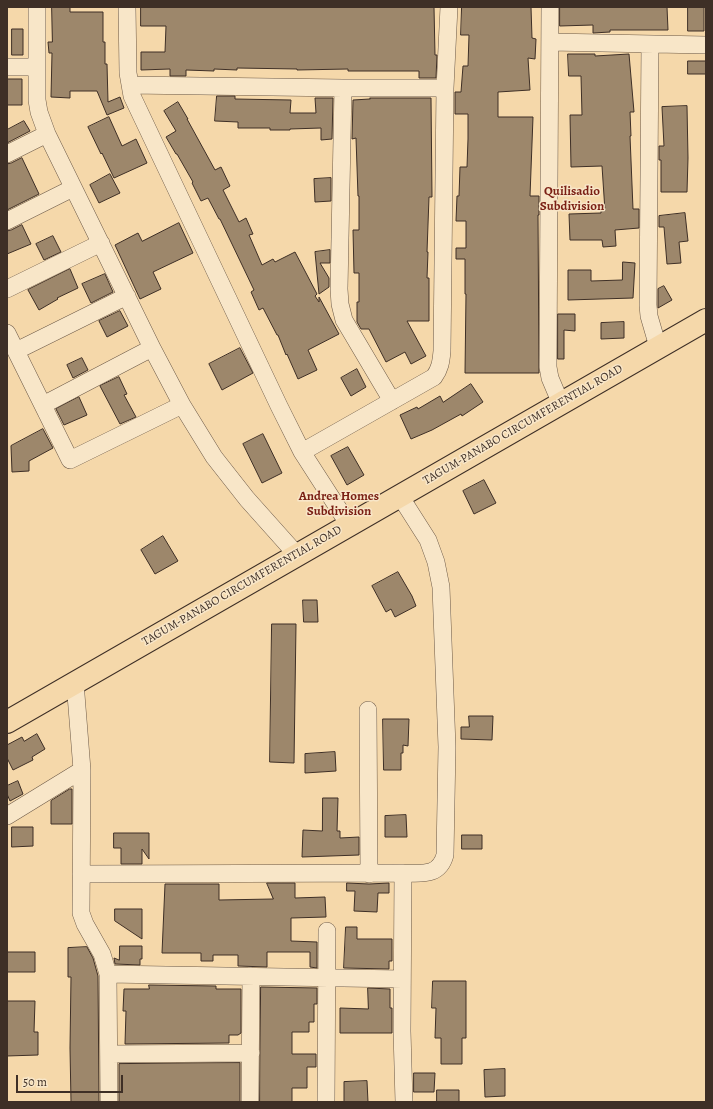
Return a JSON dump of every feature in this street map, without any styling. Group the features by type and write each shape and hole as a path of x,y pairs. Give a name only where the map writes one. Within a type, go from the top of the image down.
{"main road":[{"name":"TAGUM-PANABO CIRCUMFERENTIAL ROAD","path":"7,722 706,320"}],"street":[{"path":"37,7 38,106 40,117 47,134 182,406 214,456 247,499 297,555"},
{"path":"127,7 127,49 132,96 302,452 349,525"},
{"path":"302,452 434,377 439,371 442,351 445,88 449,7"},
{"path":"550,7 548,367 551,382 561,404"},
{"path":"550,42 706,45"},
{"path":"650,44 648,305 649,316 658,347"},
{"path":"7,67 37,67"},
{"path":"130,85 445,88"},
{"path":"343,88 339,281 340,304 344,320 392,401"},
{"path":"7,154 47,134"},
{"path":"7,221 73,188"},
{"path":"7,289 101,243"},
{"path":"16,351 127,296"},
{"path":"7,333 70,460 182,406"},
{"path":"43,405 152,348"},
{"path":"81,874 427,873 437,870 443,863 445,855 447,747 441,588 436,562 428,540 400,496"},
{"path":"75,682 82,770 81,913 84,924 102,954 108,974 109,1102"},
{"path":"368,710 369,874"},
{"path":"7,816 82,770"},
{"path":"402,873 402,1031 404,1102"},
{"path":"326,1102 328,931"},
{"path":"108,974 402,979"},
{"path":"250,1102 251,976"},
{"path":"109,1054 250,1053"}],"building":[{"path":"52,7 70,7 70,12 103,12 103,42 105,42 105,64 107,64 108,102 120,97 124,108 107,115 97,91 70,91 70,98 51,97 52,53 49,53 48,42 52,42"},
{"path":"141,7 434,7 435,55 437,55 436,78 419,78 419,71 348,71 348,69 297,70 237,68 237,70 214,69 214,71 186,70 186,76 170,76 170,69 141,70 141,52 165,52 166,26 141,26"},
{"path":"462,7 531,7 532,38 536,39 535,59 528,58 530,90 498,92 498,117 533,117 530,196 539,196 539,373 465,373 465,259 456,259 456,248 466,248 466,221 456,221 460,167 467,167 468,139 468,114 455,114 455,92 461,92 463,66 468,66 469,35 461,35"},
{"path":"560,7 667,7 668,30 610,30 610,32 593,33 593,25 560,26"},
{"path":"688,7 704,7 704,31 688,31"},
{"path":"12,29 23,29 23,55 12,55"},
{"path":"568,54 595,54 595,56 629,54 634,112 630,112 633,209 639,209 639,228 615,230 616,246 603,247 602,240 570,240 569,214 601,213 601,211 605,211 602,166 571,167 570,115 582,115 581,76 569,76"},
{"path":"688,61 706,61 706,74 688,74"},
{"path":"7,79 22,79 22,105 7,105"},
{"path":"217,96 235,96 235,99 291,100 290,113 316,113 315,98 333,98 332,139 321,140 321,128 270,130 270,128 238,128 238,122 215,121"},
{"path":"370,98 431,98 432,197 429,197 427,252 427,278 429,278 429,321 407,321 426,356 411,364 405,352 386,362 369,329 361,329 357,322 359,273 354,273 353,230 359,230 359,196 356,138 352,139 353,100"},
{"path":"178,102 215,170 221,167 230,186 223,190 239,222 246,218 253,234 249,235 262,265 273,259 275,262 295,252 317,294 315,296 319,302 319,297 339,334 308,350 317,370 298,379 278,335 263,308 259,310 251,292 254,290 220,219 208,198 201,201 192,183 193,182 166,137 176,131 164,111"},
{"path":"687,106 687,192 661,192 661,160 659,160 659,146 664,146 662,107"},
{"path":"109,117 122,146 136,139 147,163 114,178 88,127"},
{"path":"24,121 30,131 7,143 7,130"},
{"path":"22,158 39,194 7,210 7,164"},
{"path":"110,174 120,193 99,203 90,185"},
{"path":"331,178 331,201 315,202 314,179"},
{"path":"685,213 688,241 679,242 681,263 667,264 664,227 659,227 659,216"},
{"path":"179,223 193,253 153,272 161,289 140,299 115,245 138,233 142,241"},
{"path":"22,225 31,244 7,254 7,231"},
{"path":"53,236 61,252 44,260 36,244"},
{"path":"330,250 330,263 320,263 329,278 329,287 319,294 315,252"},
{"path":"623,262 635,263 633,298 568,300 568,270 591,270 591,281 622,280"},
{"path":"70,269 78,288 57,298 58,299 39,310 28,290"},
{"path":"105,274 113,292 91,303 82,284"},
{"path":"664,286 672,300 658,308 658,289"},
{"path":"120,311 128,326 107,337 99,321"},
{"path":"558,314 575,314 575,331 564,330 564,359 558,359"},
{"path":"624,322 624,338 601,339 601,323"},
{"path":"240,348 253,373 222,390 209,364"},
{"path":"82,358 88,370 73,378 67,365"},
{"path":"357,369 366,387 351,396 341,378"},
{"path":"119,377 127,394 124,395 136,417 120,424 100,386"},
{"path":"471,384 483,402 462,416 461,414 432,430 411,439 400,415 417,407 418,409 440,396 443,402"},
{"path":"79,397 87,415 64,425 56,409"},
{"path":"43,429 53,448 29,461 29,471 12,472 11,446"},
{"path":"263,434 282,473 262,483 243,444"},
{"path":"348,447 364,475 347,485 331,456"},
{"path":"484,480 496,503 474,514 463,491"},
{"path":"163,536 178,561 155,574 141,550"},
{"path":"398,572 416,606 395,617 391,609 386,612 372,586"},
{"path":"303,600 317,600 318,622 304,622"},
{"path":"272,624 296,624 294,763 270,762"},
{"path":"469,716 493,716 492,740 461,739 461,727 469,727"},
{"path":"383,719 409,719 408,746 403,745 403,753 401,753 401,770 384,770"},
{"path":"37,734 45,749 32,757 33,760 13,770 7,758 7,745 22,737 24,741"},
{"path":"335,752 336,771 305,773 305,754"},
{"path":"18,781 23,794 10,801 7,794 7,786"},
{"path":"72,789 72,824 51,824 51,801"},
{"path":"323,798 338,798 337,831 340,831 340,838 359,837 359,855 302,857 303,830 322,831"},
{"path":"406,815 407,837 385,837 385,816"},
{"path":"12,827 33,827 33,846 12,847"},
{"path":"114,833 149,833 149,859 142,849 142,864 121,864 121,848 114,848"},
{"path":"462,835 482,835 482,849 462,849"},
{"path":"267,883 295,883 295,898 325,897 326,917 291,918 291,941 317,942 317,968 310,967 310,952 267,952 267,967 238,966 238,955 213,955 213,961 201,961 201,953 162,953 165,884 219,884 219,900 273,899"},
{"path":"347,883 389,883 389,893 378,893 377,912 354,911 355,891 347,891"},
{"path":"115,909 142,909 142,939 115,921"},
{"path":"346,927 357,927 357,939 392,939 392,961 389,961 389,969 344,968"},
{"path":"120,946 142,946 142,959 140,959 140,965 115,964 114,958 119,960"},
{"path":"87,947 93,958 98,976 99,1102 71,1102 71,977 68,977 68,948"},
{"path":"7,952 35,952 35,972 7,972"},
{"path":"433,981 466,981 466,1038 462,1038 462,1064 441,1064 441,1038 435,1038 436,1008 432,1008"},
{"path":"149,985 216,986 216,989 241,989 241,1033 238,1035 229,1035 229,1043 125,1044 126,1011 123,1011 124,989 149,989"},
{"path":"261,987 317,988 317,1004 314,1004 314,1022 309,1022 309,1032 292,1032 292,1054 316,1054 316,1067 307,1067 307,1088 292,1088 292,1102 260,1102"},
{"path":"368,988 390,989 392,1033 340,1033 340,1008 368,1009"},
{"path":"7,1001 35,1001 34,1032 38,1032 38,1055 7,1056"},
{"path":"240,1063 240,1102 119,1102 119,1064"},
{"path":"505,1069 505,1096 485,1097 484,1070"},
{"path":"414,1073 435,1073 434,1092 414,1092"},
{"path":"367,1081 368,1102 344,1102 344,1082"},
{"path":"437,1090 459,1090 459,1102 437,1102"}],"district":[{"name":"Quilisadio Subdivision","path":"572,200"},
{"name":"Andrea Homes Subdivision","path":"339,504"}]}
